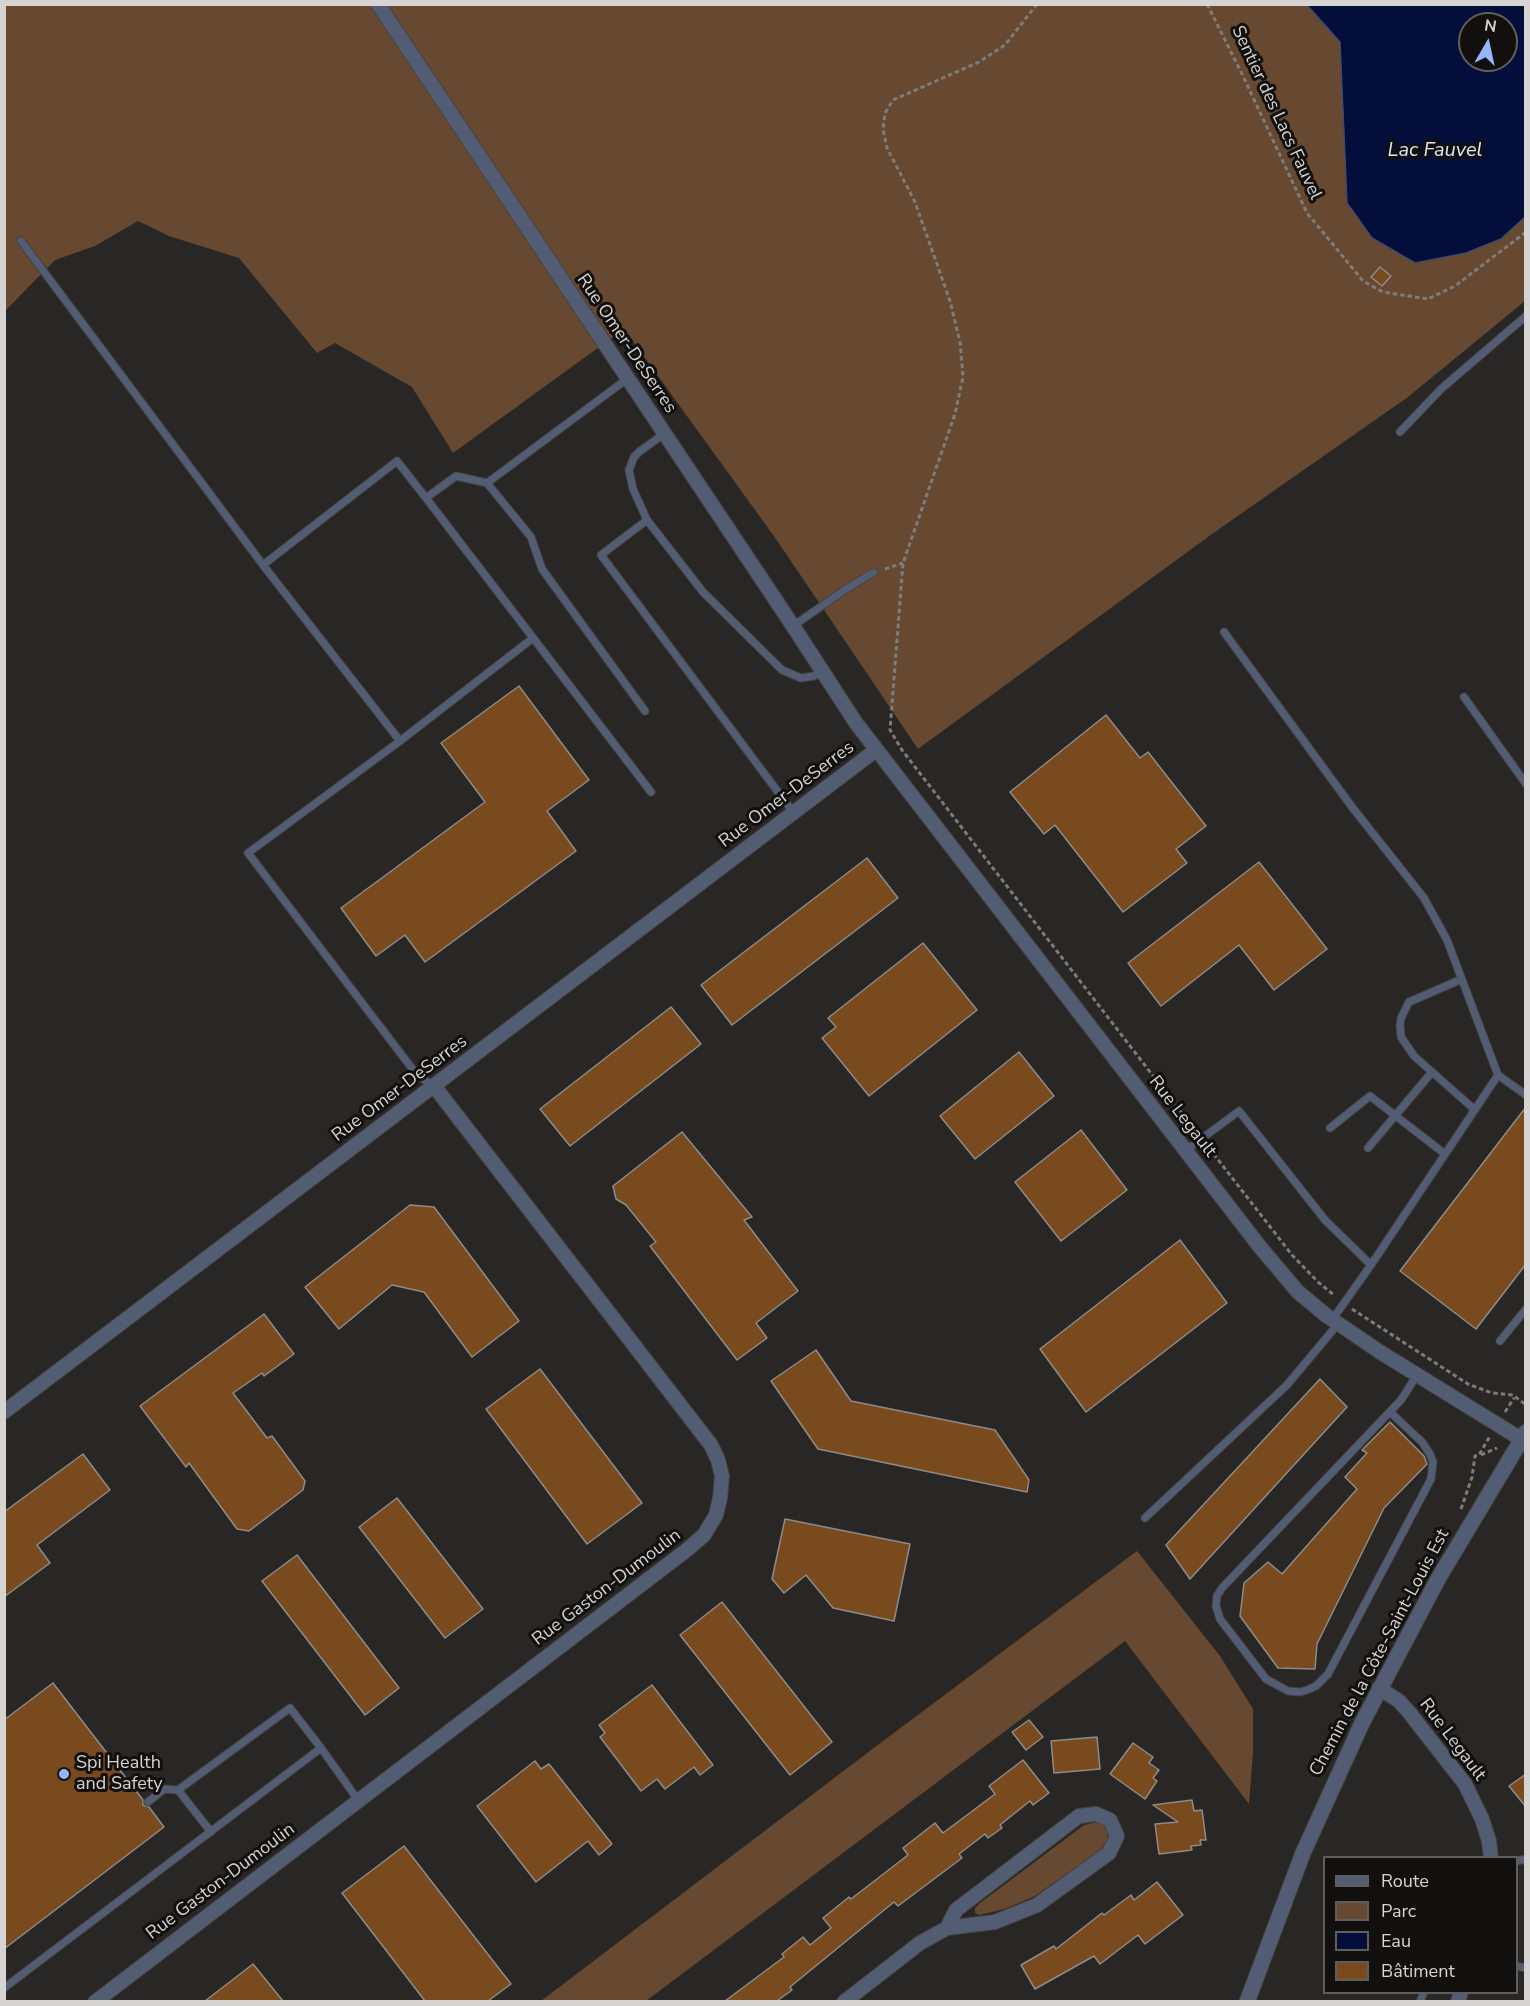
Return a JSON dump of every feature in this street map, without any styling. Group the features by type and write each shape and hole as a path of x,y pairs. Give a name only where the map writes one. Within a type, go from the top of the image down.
{"street":[{"name":"Rue Omer-DeSerres","path":"4,1412 876,750 378,4"},
{"name":"Rue Legault","path":"876,750 1185,1151 1291,1284 1335,1322 1417,1375 1523,1436"},
{"name":"Rue Gaston-Dumoulin","path":"95,2001 697,1541 713,1522 722,1476 718,1460 703,1434 434,1086"},
{"name":"Chemin de la Côte-Saint-Louis Est","path":"1247,2001 1317,1819 1379,1688 1443,1571 1523,1436"},
{"name":"Rue Legault","path":"1379,1688 1399,1701 1408,1711 1465,1784 1486,1830 1491,1856"},
{"path":"844,2001 920,1943 947,1928 995,1922 1037,1905 1109,1853 1118,1836 1110,1820 1096,1814 1079,1816 956,1910 947,1928"}],"lane":[{"path":"21,241 263,565 400,741"},
{"path":"1400,432 1441,389 1526,316"},
{"path":"487,483 627,380"},
{"path":"664,434 634,457 629,470 633,489 647,520 703,592 786,673 801,678 814,676 823,671"},
{"path":"263,565 397,461 651,792"},
{"path":"426,498 456,476 487,483 531,537 542,569 645,711"},
{"path":"647,520 602,555 793,812"},
{"path":"793,626 874,572"},
{"path":"1224,632 1352,807 1424,898 1447,940 1498,1075 1526,1095"},
{"path":"434,1086 417,1075 248,853 400,741 533,638"},
{"path":"1464,697 1526,783"},
{"path":"1462,980 1408,1002 1401,1018 1401,1037 1406,1047 1475,1110"},
{"path":"1368,1148 1432,1072"},
{"path":"1145,1518 1287,1385 1335,1322 1498,1075"},
{"path":"1330,1128 1370,1096 1445,1154"},
{"path":"1185,1151 1239,1111 1325,1220 1371,1265"},
{"path":"1500,1341 1526,1309"},
{"path":"1390,1412 1422,1442 1430,1454 1433,1462 1431,1479 1328,1674 1316,1686 1307,1690 1288,1691 1266,1679 1220,1619 1216,1610 1217,1596 1222,1587 1401,1400 1417,1375"},
{"path":"148,1802 165,1789 178,1790 290,1708 358,1800"},
{"path":"4,1988 321,1748"},
{"path":"178,1790 211,1832"}],"path":[{"path":"874,572 903,563 956,414 963,377 960,342 950,301 915,202 887,148 883,129 885,113 893,100 979,62 1005,45 1037,4"},
{"name":"Sentier des Lacs Fauvel","path":"1207,4 1307,213 1363,281 1383,292 1428,298 1455,286 1526,232"},
{"name":"Rue Legault","path":"903,563 890,722 893,737 1196,1131"},
{"name":"Rue Legault","path":"1207,1145 1292,1255 1328,1290"},
{"path":"1359,1314 1468,1384 1492,1394 1514,1395 1526,1405"},
{"path":"1460,1508 1472,1477 1475,1456 1479,1455"}],"green space":[{"path":"5,5 1525,5 1525,301 1408,397 1212,534 918,749 776,539 624,329 453,453 412,387 335,343 317,353 239,258 169,236 138,221 95,246 55,260 5,311"},
{"path":"1137,1551 1220,1656 1253,1709 1253,1753 1249,1804 1125,1641 646,2001 541,2001 879,1744"},
{"path":"1097,1822 1104,1825 1108,1832 1107,1841 1101,1850 1035,1896 1005,1909 979,1915 975,1913 975,1908 980,1903 1084,1825"}],"water":[{"name":"Lac Fauvel","path":"1307,5 1525,5 1525,217 1501,239 1466,253 1415,263 1372,238 1347,203 1340,42"}],"building":[{"path":"1380,267 1391,276 1382,286 1371,277"},
{"path":"519,686 589,780 547,811 576,851 425,962 405,935 376,956 341,908 485,802 441,743"},
{"path":"1106,715 1140,758 1148,752 1206,826 1176,849 1187,863 1123,912 1055,825 1044,834 1010,792"},
{"path":"867,858 898,898 732,1025 701,985"},
{"path":"1259,862 1327,949 1274,990 1239,945 1161,1006 1128,963"},
{"path":"923,943 977,1010 869,1096 822,1038 836,1027 828,1018"},
{"path":"671,1007 701,1044 570,1146 540,1109"},
{"path":"1019,1052 1054,1096 975,1159 940,1116"},
{"path":"1526,1107 1526,1264 1476,1329 1400,1271"},
{"path":"1081,1130 1127,1190 1061,1241 1015,1182"},
{"path":"682,1132 752,1217 744,1220 798,1291 756,1323 767,1338 737,1360 650,1246 656,1242 626,1205 616,1199 613,1186"},
{"path":"410,1205 434,1207 519,1321 472,1357 424,1292 392,1285 339,1329 305,1287"},
{"path":"1180,1240 1227,1303 1086,1412 1040,1349"},
{"path":"264,1314 294,1354 264,1376 262,1373 233,1393 267,1438 272,1436 305,1481 303,1490 249,1531 237,1529 189,1463 186,1467 140,1406"},
{"path":"816,1350 851,1401 995,1430 1029,1480 1027,1492 818,1449 771,1381"},
{"path":"540,1369 642,1503 587,1544 486,1409"},
{"path":"1320,1379 1347,1407 1190,1579 1166,1545"},
{"path":"1390,1422 1424,1456 1427,1464 1384,1508 1317,1644 1315,1669 1278,1668 1240,1616 1244,1583 1268,1562 1282,1574 1357,1489 1345,1477 1367,1453 1362,1450"},
{"path":"83,1454 110,1490 37,1545 50,1563 4,1597 4,1512"},
{"path":"397,1498 483,1609 445,1638 359,1527"},
{"path":"785,1519 910,1544 894,1621 833,1608 806,1575 784,1593 772,1579"},
{"path":"297,1555 399,1688 365,1715 262,1581"},
{"path":"722,1602 832,1742 790,1775 680,1635"},
{"name":"Spi Health and Safety","path":"53,1683 143,1800 143,1805 149,1807 164,1827 4,1949 4,1720"},
{"path":"652,1685 713,1765 700,1775 694,1767 665,1789 657,1779 641,1791 600,1737 605,1733 599,1725"},
{"path":"1029,1720 1043,1737 1026,1750 1012,1732"},
{"path":"1097,1737 1100,1769 1054,1773 1051,1741"},
{"path":"1133,1743 1153,1757 1149,1763 1159,1770 1153,1778 1157,1781 1145,1799 1110,1774"},
{"path":"1023,1760 1049,1793 1033,1805 1030,1801 1000,1825 1002,1828 988,1838 985,1834 959,1854 962,1858 898,1906 894,1902 790,1987 792,1990 777,2001 725,2001 784,1957 782,1954 803,1937 810,1945 831,1928 823,1918 908,1855 903,1848 935,1823 943,1833 995,1794 989,1786"},
{"path":"535,1761 541,1769 549,1764 612,1844 599,1855 588,1841 536,1882 477,1806"},
{"path":"1526,1774 1526,1807 1509,1786"},
{"path":"1192,1800 1194,1811 1202,1810 1206,1840 1200,1840 1201,1845 1191,1846 1192,1850 1159,1854 1155,1824 1178,1822 1153,1805"},
{"path":"404,1846 511,1984 488,2001 425,2001 342,1893"},
{"path":"1157,1882 1183,1915 1145,1944 1138,1935 1100,1964 1094,1956 1035,1989 1021,1965 1054,1946 1056,1949 1102,1913 1104,1915 1131,1895 1134,1900"},
{"path":"253,1964 283,2001 205,2001"}],"place":[{"name":"Spi Health and Safety","path":"64,1774"}]}
